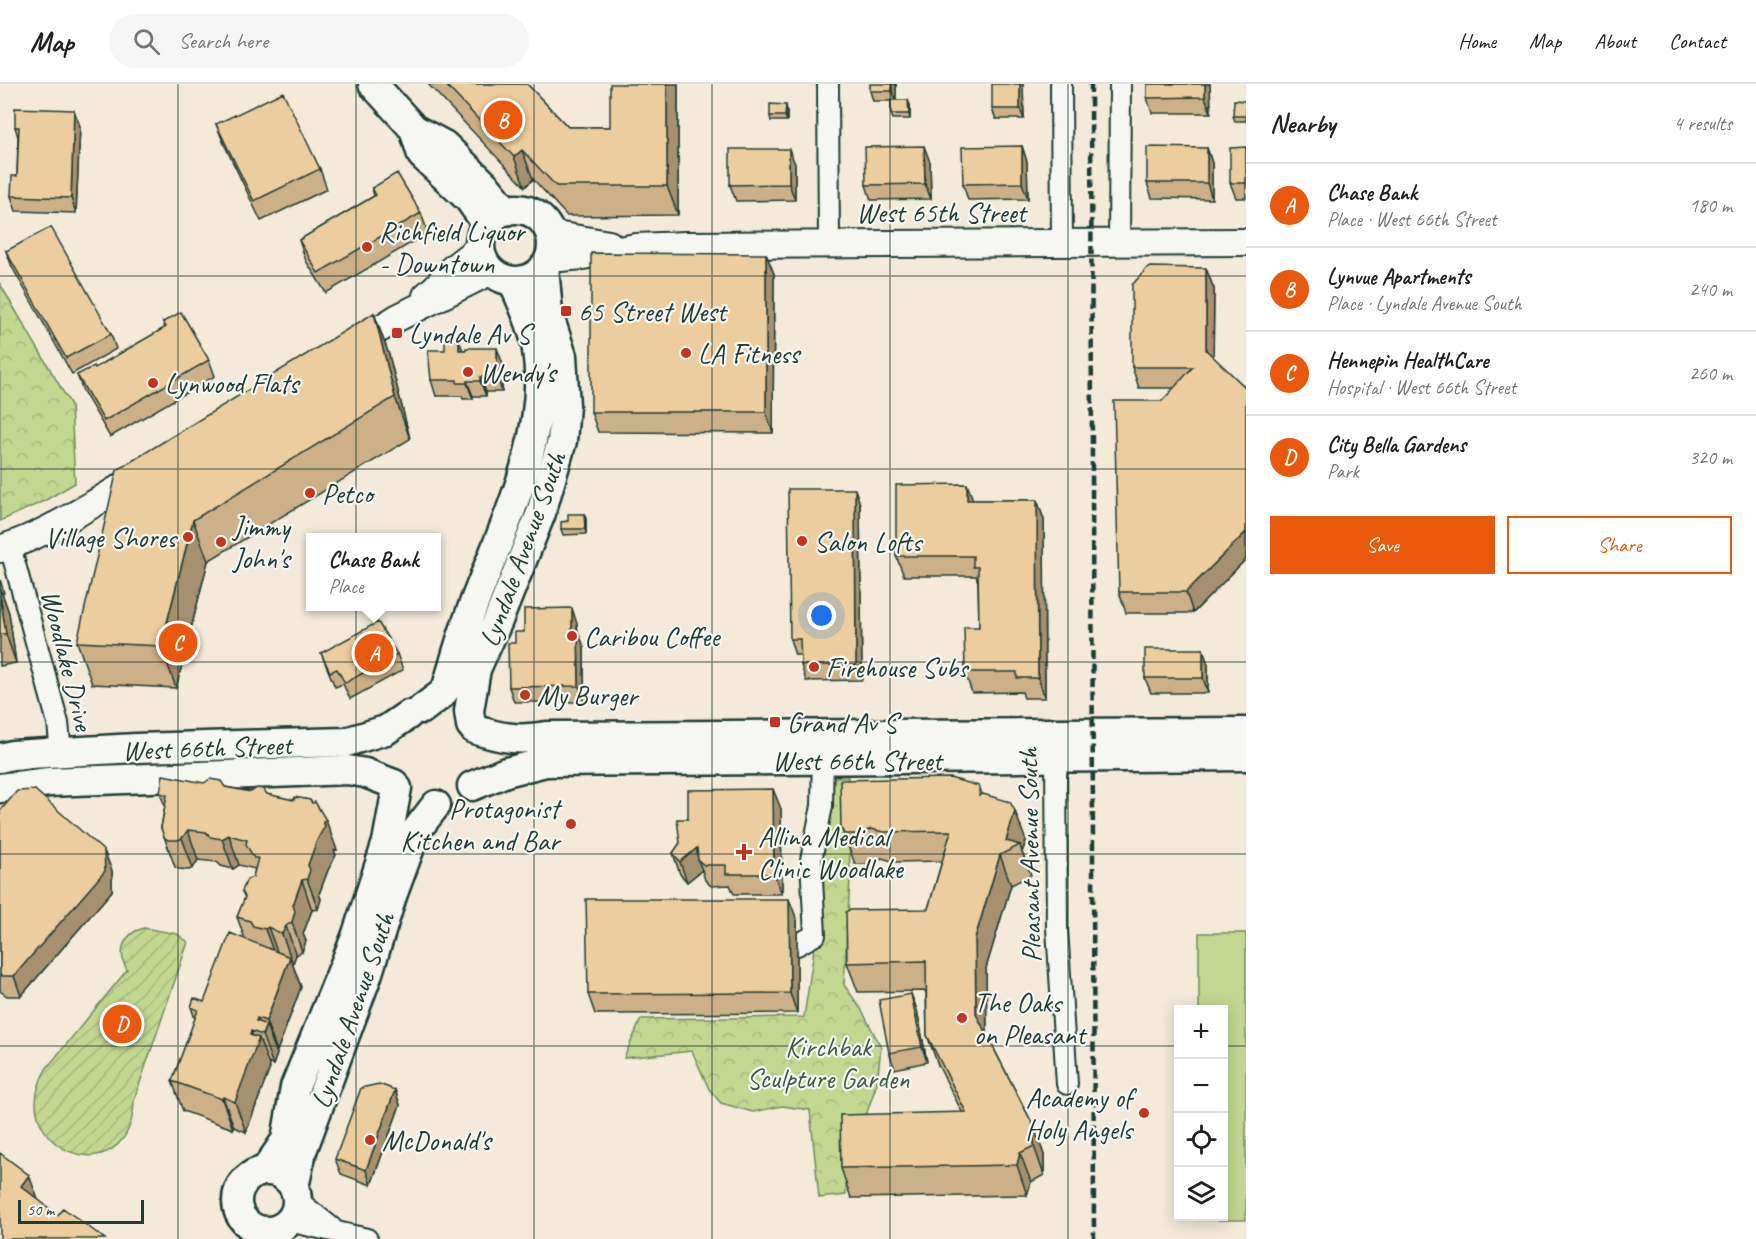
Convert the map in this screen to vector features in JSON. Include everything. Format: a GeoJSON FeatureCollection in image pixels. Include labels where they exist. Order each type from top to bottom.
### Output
{"type":"FeatureCollection","features":[{"type":"Feature","properties":{"kind":"main road","name":"Lyndale Avenue South"},"geometry":{"type":"LineString","coordinates":[[373,84],[414,129],[444,145],[485,185],[495,247],[537,348],[539,378],[536,422],[521,479],[468,619],[447,687],[442,694],[415,712]]}},
{"type":"Feature","properties":{"kind":"main road"},"geometry":{"type":"LineString","coordinates":[[517,210],[528,212],[545,225],[548,253],[536,275],[525,280],[495,247],[517,210]]}},
{"type":"Feature","properties":{"kind":"main road","name":"Lyndale Avenue South"},"geometry":{"type":"LineString","coordinates":[[472,727],[469,711],[476,669],[541,513],[562,441],[565,406],[562,356],[548,314],[548,253]]}},
{"type":"Feature","properties":{"kind":"main road"},"geometry":{"type":"LineString","coordinates":[[435,708],[461,716],[472,727],[479,738],[482,758],[477,778],[472,786],[456,799],[436,805],[419,803],[403,794],[395,786],[387,770],[385,754],[388,739],[396,725],[415,712],[435,708]]}},
{"type":"Feature","properties":{"kind":"main road","name":"West 66th Street"},"geometry":{"type":"LineString","coordinates":[[0,758],[12,755],[148,747],[346,742],[386,730],[415,712]]}},
{"type":"Feature","properties":{"kind":"main road","name":"West 66th Street"},"geometry":{"type":"LineString","coordinates":[[472,727],[502,738],[558,736],[823,747],[1056,746],[1246,756]]}},
{"type":"Feature","properties":{"kind":"main road","name":"West 66th Street"},"geometry":{"type":"LineString","coordinates":[[1056,746],[1246,732]]}},
{"type":"Feature","properties":{"kind":"main road","name":"West 66th Street"},"geometry":{"type":"LineString","coordinates":[[472,786],[506,772],[546,762],[823,747]]}},
{"type":"Feature","properties":{"kind":"main road","name":"West 66th Street"},"geometry":{"type":"LineString","coordinates":[[0,788],[49,782],[348,770],[365,773],[395,786]]}},
{"type":"Feature","properties":{"kind":"main road","name":"Lyndale Avenue South"},"geometry":{"type":"LineString","coordinates":[[395,786],[387,842],[356,936],[295,1087],[286,1140],[265,1171],[250,1177],[240,1190],[238,1206],[241,1228],[250,1225],[259,1230],[283,1216],[302,1150],[343,1043],[409,849],[416,831],[436,805]]}},
{"type":"Feature","properties":{"kind":"main road"},"geometry":{"type":"LineString","coordinates":[[343,1043],[337,1032],[336,1023],[346,961]]}},
{"type":"Feature","properties":{"kind":"main road"},"geometry":{"type":"LineString","coordinates":[[265,1171],[274,1171],[282,1175],[283,1216]]}},
{"type":"Feature","properties":{"kind":"street"},"geometry":{"type":"LineString","coordinates":[[828,84],[829,244]]}},
{"type":"Feature","properties":{"kind":"street"},"geometry":{"type":"LineString","coordinates":[[1062,84],[1062,243]]}},
{"type":"Feature","properties":{"kind":"street"},"geometry":{"type":"LineString","coordinates":[[1119,243],[1120,84]]}},
{"type":"Feature","properties":{"kind":"street","name":"West 65th Street"},"geometry":{"type":"LineString","coordinates":[[548,253],[583,256],[636,247],[1246,242]]}},
{"type":"Feature","properties":{"kind":"street"},"geometry":{"type":"LineString","coordinates":[[331,359],[397,318],[436,287],[453,268],[495,247]]}},
{"type":"Feature","properties":{"kind":"street"},"geometry":{"type":"LineString","coordinates":[[5,547],[72,516],[165,460]]}},
{"type":"Feature","properties":{"kind":"street","name":"Woodlake Drive"},"geometry":{"type":"LineString","coordinates":[[5,547],[58,723],[61,752]]}},
{"type":"Feature","properties":{"kind":"street","name":"Pleasant Avenue South"},"geometry":{"type":"LineString","coordinates":[[1056,746],[1057,928],[1067,1084]]}},
{"type":"Feature","properties":{"kind":"street"},"geometry":{"type":"LineString","coordinates":[[797,945],[815,934],[811,860],[822,806],[823,747]]}},
{"type":"Feature","properties":{"kind":"street"},"geometry":{"type":"LineString","coordinates":[[283,1216],[367,1239]]}},
{"type":"Feature","properties":{"kind":"green space"},"geometry":{"type":"Polygon","coordinates":[[[0,284],[71,405],[75,483],[44,501],[0,521],[0,284]]]}},
{"type":"Feature","properties":{"kind":"green space","name":"Kirchbak Sculpture Garden"},"geometry":{"type":"Polygon","coordinates":[[[831,777],[848,777],[850,879],[844,985],[861,1009],[881,1047],[877,1083],[866,1115],[846,1137],[846,1195],[819,1198],[810,1110],[782,1106],[753,1112],[721,1103],[709,1089],[692,1051],[624,1058],[641,1019],[804,1017],[813,957],[831,777]]]}},
{"type":"Feature","properties":{"kind":"green space"},"geometry":{"type":"Polygon","coordinates":[[[144,928],[177,934],[188,942],[134,1100],[127,1131],[113,1149],[93,1155],[72,1152],[53,1141],[40,1122],[36,1098],[46,1069],[127,970],[122,950],[127,939],[131,934],[144,928]]]}},
{"type":"Feature","properties":{"kind":"green space"},"geometry":{"type":"Polygon","coordinates":[[[1199,933],[1246,933],[1246,1220],[1228,1220],[1228,1005],[1199,1005],[1199,933]]]}},
{"type":"Feature","properties":{"kind":"building"},"geometry":{"type":"Polygon","coordinates":[[[445,84],[527,84],[568,127],[610,127],[610,84],[667,84],[667,186],[556,186],[522,150],[514,157],[445,84]]]}},
{"type":"Feature","properties":{"kind":"building"},"geometry":{"type":"Polygon","coordinates":[[[870,84],[892,84],[892,91],[870,91],[870,84]]]}},
{"type":"Feature","properties":{"kind":"building"},"geometry":{"type":"Polygon","coordinates":[[[992,84],[1020,84],[1020,109],[992,109],[992,84]]]}},
{"type":"Feature","properties":{"kind":"building"},"geometry":{"type":"Polygon","coordinates":[[[1147,84],[1205,84],[1205,97],[1147,98],[1147,84]]]}},
{"type":"Feature","properties":{"kind":"building"},"geometry":{"type":"Polygon","coordinates":[[[283,92],[320,169],[254,201],[216,124],[283,92]]]}},
{"type":"Feature","properties":{"kind":"building"},"geometry":{"type":"Polygon","coordinates":[[[891,100],[908,100],[909,114],[891,114],[891,100]]]}},
{"type":"Feature","properties":{"kind":"building"},"geometry":{"type":"Polygon","coordinates":[[[1234,100],[1246,101],[1246,116],[1233,116],[1234,100]]]}},
{"type":"Feature","properties":{"kind":"building"},"geometry":{"type":"Polygon","coordinates":[[[770,104],[786,105],[785,116],[770,116],[770,104]]]}},
{"type":"Feature","properties":{"kind":"building"},"geometry":{"type":"Polygon","coordinates":[[[15,108],[74,110],[71,198],[11,196],[12,176],[17,176],[19,127],[15,127],[15,108]]]}},
{"type":"Feature","properties":{"kind":"building"},"geometry":{"type":"Polygon","coordinates":[[[924,146],[925,184],[866,185],[865,147],[924,146]]]}},
{"type":"Feature","properties":{"kind":"building"},"geometry":{"type":"Polygon","coordinates":[[[1022,146],[1022,183],[963,184],[962,147],[1022,146]]]}},
{"type":"Feature","properties":{"kind":"building"},"geometry":{"type":"Polygon","coordinates":[[[1147,147],[1207,148],[1207,183],[1147,183],[1147,147]]]}},
{"type":"Feature","properties":{"kind":"building"},"geometry":{"type":"Polygon","coordinates":[[[1246,147],[1246,183],[1230,183],[1230,148],[1246,147]]]}},
{"type":"Feature","properties":{"kind":"building"},"geometry":{"type":"Polygon","coordinates":[[[730,149],[789,149],[789,184],[730,185],[730,149]]]}},
{"type":"Feature","properties":{"kind":"building"},"geometry":{"type":"Polygon","coordinates":[[[397,173],[421,213],[318,273],[299,240],[376,195],[372,188],[397,173]]]}},
{"type":"Feature","properties":{"kind":"building","name":"Lynwood Flats"},"geometry":{"type":"Polygon","coordinates":[[[51,227],[111,334],[66,358],[6,251],[51,227]]]}},
{"type":"Feature","properties":{"kind":"building","name":"LA Fitness"},"geometry":{"type":"Polygon","coordinates":[[[591,253],[766,254],[766,412],[591,412],[591,253]]]}},
{"type":"Feature","properties":{"kind":"building"},"geometry":{"type":"Polygon","coordinates":[[[1148,267],[1206,268],[1206,350],[1246,388],[1246,532],[1186,592],[1119,592],[1114,401],[1162,401],[1193,367],[1132,367],[1132,285],[1148,267]]]}},
{"type":"Feature","properties":{"kind":"building","name":"Lynwood Flats"},"geometry":{"type":"Polygon","coordinates":[[[181,312],[209,360],[104,421],[77,375],[94,366],[95,368],[166,327],[163,322],[181,312]]]}},
{"type":"Feature","properties":{"kind":"building"},"geometry":{"type":"Polygon","coordinates":[[[374,313],[395,397],[193,520],[161,646],[77,642],[117,470],[374,313]]]}},
{"type":"Feature","properties":{"kind":"building"},"geometry":{"type":"Polygon","coordinates":[[[445,340],[459,340],[459,350],[497,348],[497,377],[480,377],[480,381],[467,381],[467,383],[457,383],[457,380],[431,380],[428,350],[445,350],[445,340]]]}},
{"type":"Feature","properties":{"kind":"building"},"geometry":{"type":"Polygon","coordinates":[[[967,484],[967,500],[1037,500],[1038,678],[1017,678],[1017,672],[965,672],[964,627],[979,627],[978,567],[973,567],[973,556],[896,556],[896,485],[967,484]]]}},
{"type":"Feature","properties":{"kind":"building"},"geometry":{"type":"Polygon","coordinates":[[[788,489],[855,489],[856,665],[801,665],[800,639],[790,639],[788,489]]]}},
{"type":"Feature","properties":{"kind":"building"},"geometry":{"type":"Polygon","coordinates":[[[568,514],[584,514],[585,529],[561,529],[561,522],[568,521],[568,514]]]}},
{"type":"Feature","properties":{"kind":"building"},"geometry":{"type":"Polygon","coordinates":[[[0,595],[6,634],[0,634],[0,595]]]}},
{"type":"Feature","properties":{"kind":"building"},"geometry":{"type":"Polygon","coordinates":[[[572,608],[572,632],[578,632],[579,686],[509,687],[508,643],[515,643],[515,632],[524,632],[524,609],[572,608]]]}},
{"type":"Feature","properties":{"kind":"building"},"geometry":{"type":"Polygon","coordinates":[[[378,622],[397,654],[345,683],[337,669],[330,672],[321,653],[378,622]]]}},
{"type":"Feature","properties":{"kind":"building"},"geometry":{"type":"Polygon","coordinates":[[[1145,649],[1203,649],[1203,678],[1145,678],[1145,649]]]}},
{"type":"Feature","properties":{"kind":"building"},"geometry":{"type":"Polygon","coordinates":[[[163,775],[204,783],[210,779],[221,781],[225,787],[251,792],[257,788],[263,789],[267,794],[315,802],[326,820],[323,822],[325,826],[308,865],[310,870],[307,879],[302,880],[293,905],[295,911],[292,922],[286,926],[282,934],[268,927],[265,929],[253,926],[250,921],[237,917],[245,897],[242,891],[247,879],[253,877],[258,858],[254,858],[246,844],[247,840],[229,835],[222,839],[210,837],[206,832],[188,830],[178,840],[168,840],[164,837],[161,828],[167,795],[160,793],[163,775]]]}},
{"type":"Feature","properties":{"kind":"building","name":"The Oaks on Pleasant"},"geometry":{"type":"Polygon","coordinates":[[[950,778],[979,786],[979,796],[983,794],[1010,802],[1015,811],[1006,841],[1020,845],[1000,855],[975,938],[976,1014],[1033,1125],[1034,1146],[1020,1153],[1017,1165],[841,1168],[840,1115],[966,1112],[927,1035],[926,961],[847,963],[846,912],[849,910],[928,909],[951,831],[884,832],[871,829],[860,834],[844,834],[841,827],[840,780],[950,778]]]}},
{"type":"Feature","properties":{"kind":"building"},"geometry":{"type":"Polygon","coordinates":[[[773,789],[774,874],[726,874],[726,865],[704,865],[698,860],[697,848],[680,862],[673,853],[680,843],[677,819],[688,819],[688,790],[773,789]]]}},
{"type":"Feature","properties":{"kind":"building"},"geometry":{"type":"Polygon","coordinates":[[[35,790],[104,851],[105,871],[14,976],[0,976],[0,811],[17,791],[35,790]]]}},
{"type":"Feature","properties":{"kind":"building"},"geometry":{"type":"Polygon","coordinates":[[[586,899],[789,899],[790,993],[588,994],[586,899]]]}},
{"type":"Feature","properties":{"kind":"building"},"geometry":{"type":"Polygon","coordinates":[[[230,933],[290,957],[266,1021],[257,1018],[256,1021],[266,1025],[262,1035],[251,1031],[250,1035],[259,1038],[235,1102],[172,1081],[198,1010],[191,1007],[194,998],[204,1002],[230,933]]]}},
{"type":"Feature","properties":{"kind":"building"},"geometry":{"type":"Polygon","coordinates":[[[911,994],[922,1047],[889,1053],[879,1000],[911,994]]]}},
{"type":"Feature","properties":{"kind":"building"},"geometry":{"type":"Polygon","coordinates":[[[379,1084],[395,1090],[366,1170],[335,1159],[361,1088],[379,1084]]]}},
{"type":"Feature","properties":{"kind":"building"},"geometry":{"type":"Polygon","coordinates":[[[0,1153],[29,1175],[21,1186],[58,1215],[63,1208],[105,1239],[0,1239],[0,1153]]]}},
{"type":"Feature","properties":{"kind":"railway"},"geometry":{"type":"LineString","coordinates":[[1091,84],[1094,1239]]}},
{"type":"Feature","properties":{"kind":"place","name":"Lynvue Apartments"},"geometry":{"type":"Point","coordinates":[503,120]}},
{"type":"Feature","properties":{"kind":"place","name":"Richfield Liquor - Downtown"},"geometry":{"type":"Point","coordinates":[367,247]}},
{"type":"Feature","properties":{"kind":"place","name":"65 Street West"},"geometry":{"type":"Point","coordinates":[566,311]}},
{"type":"Feature","properties":{"kind":"place","name":"Lyndale Av S"},"geometry":{"type":"Point","coordinates":[397,333]}},
{"type":"Feature","properties":{"kind":"place","name":"LA Fitness"},"geometry":{"type":"Point","coordinates":[686,353]}},
{"type":"Feature","properties":{"kind":"place","name":"Wendy's"},"geometry":{"type":"Point","coordinates":[468,372]}},
{"type":"Feature","properties":{"kind":"place","name":"Lynwood Flats"},"geometry":{"type":"Point","coordinates":[153,383]}},
{"type":"Feature","properties":{"kind":"place","name":"Petco"},"geometry":{"type":"Point","coordinates":[310,493]}},
{"type":"Feature","properties":{"kind":"place","name":"Village Shores"},"geometry":{"type":"Point","coordinates":[188,537]}},
{"type":"Feature","properties":{"kind":"place","name":"Salon Lofts"},"geometry":{"type":"Point","coordinates":[802,541]}},
{"type":"Feature","properties":{"kind":"place","name":"Jimmy John's"},"geometry":{"type":"Point","coordinates":[221,542]}},
{"type":"Feature","properties":{"kind":"place","name":"Caribou Coffee"},"geometry":{"type":"Point","coordinates":[572,636]}},
{"type":"Feature","properties":{"kind":"place","name":"Hennepin HealthCare"},"geometry":{"type":"Point","coordinates":[178,643]}},
{"type":"Feature","properties":{"kind":"place","name":"Chase Bank"},"geometry":{"type":"Point","coordinates":[374,653]}},
{"type":"Feature","properties":{"kind":"place","name":"Firehouse Subs"},"geometry":{"type":"Point","coordinates":[814,667]}},
{"type":"Feature","properties":{"kind":"place","name":"My Burger"},"geometry":{"type":"Point","coordinates":[525,695]}},
{"type":"Feature","properties":{"kind":"place","name":"Grand Av S"},"geometry":{"type":"Point","coordinates":[775,722]}},
{"type":"Feature","properties":{"kind":"place","name":"Protagonist Kitchen and Bar"},"geometry":{"type":"Point","coordinates":[571,824]}},
{"type":"Feature","properties":{"kind":"place","name":"Allina Medical Clinic Woodlake"},"geometry":{"type":"Point","coordinates":[744,852]}},
{"type":"Feature","properties":{"kind":"place","name":"The Oaks on Pleasant"},"geometry":{"type":"Point","coordinates":[962,1018]}},
{"type":"Feature","properties":{"kind":"place","name":"City Bella Gardens"},"geometry":{"type":"Point","coordinates":[122,1024]}},
{"type":"Feature","properties":{"kind":"place","name":"Academy of Holy Angels"},"geometry":{"type":"Point","coordinates":[1144,1113]}},
{"type":"Feature","properties":{"kind":"place","name":"McDonald's"},"geometry":{"type":"Point","coordinates":[370,1140]}}]}
